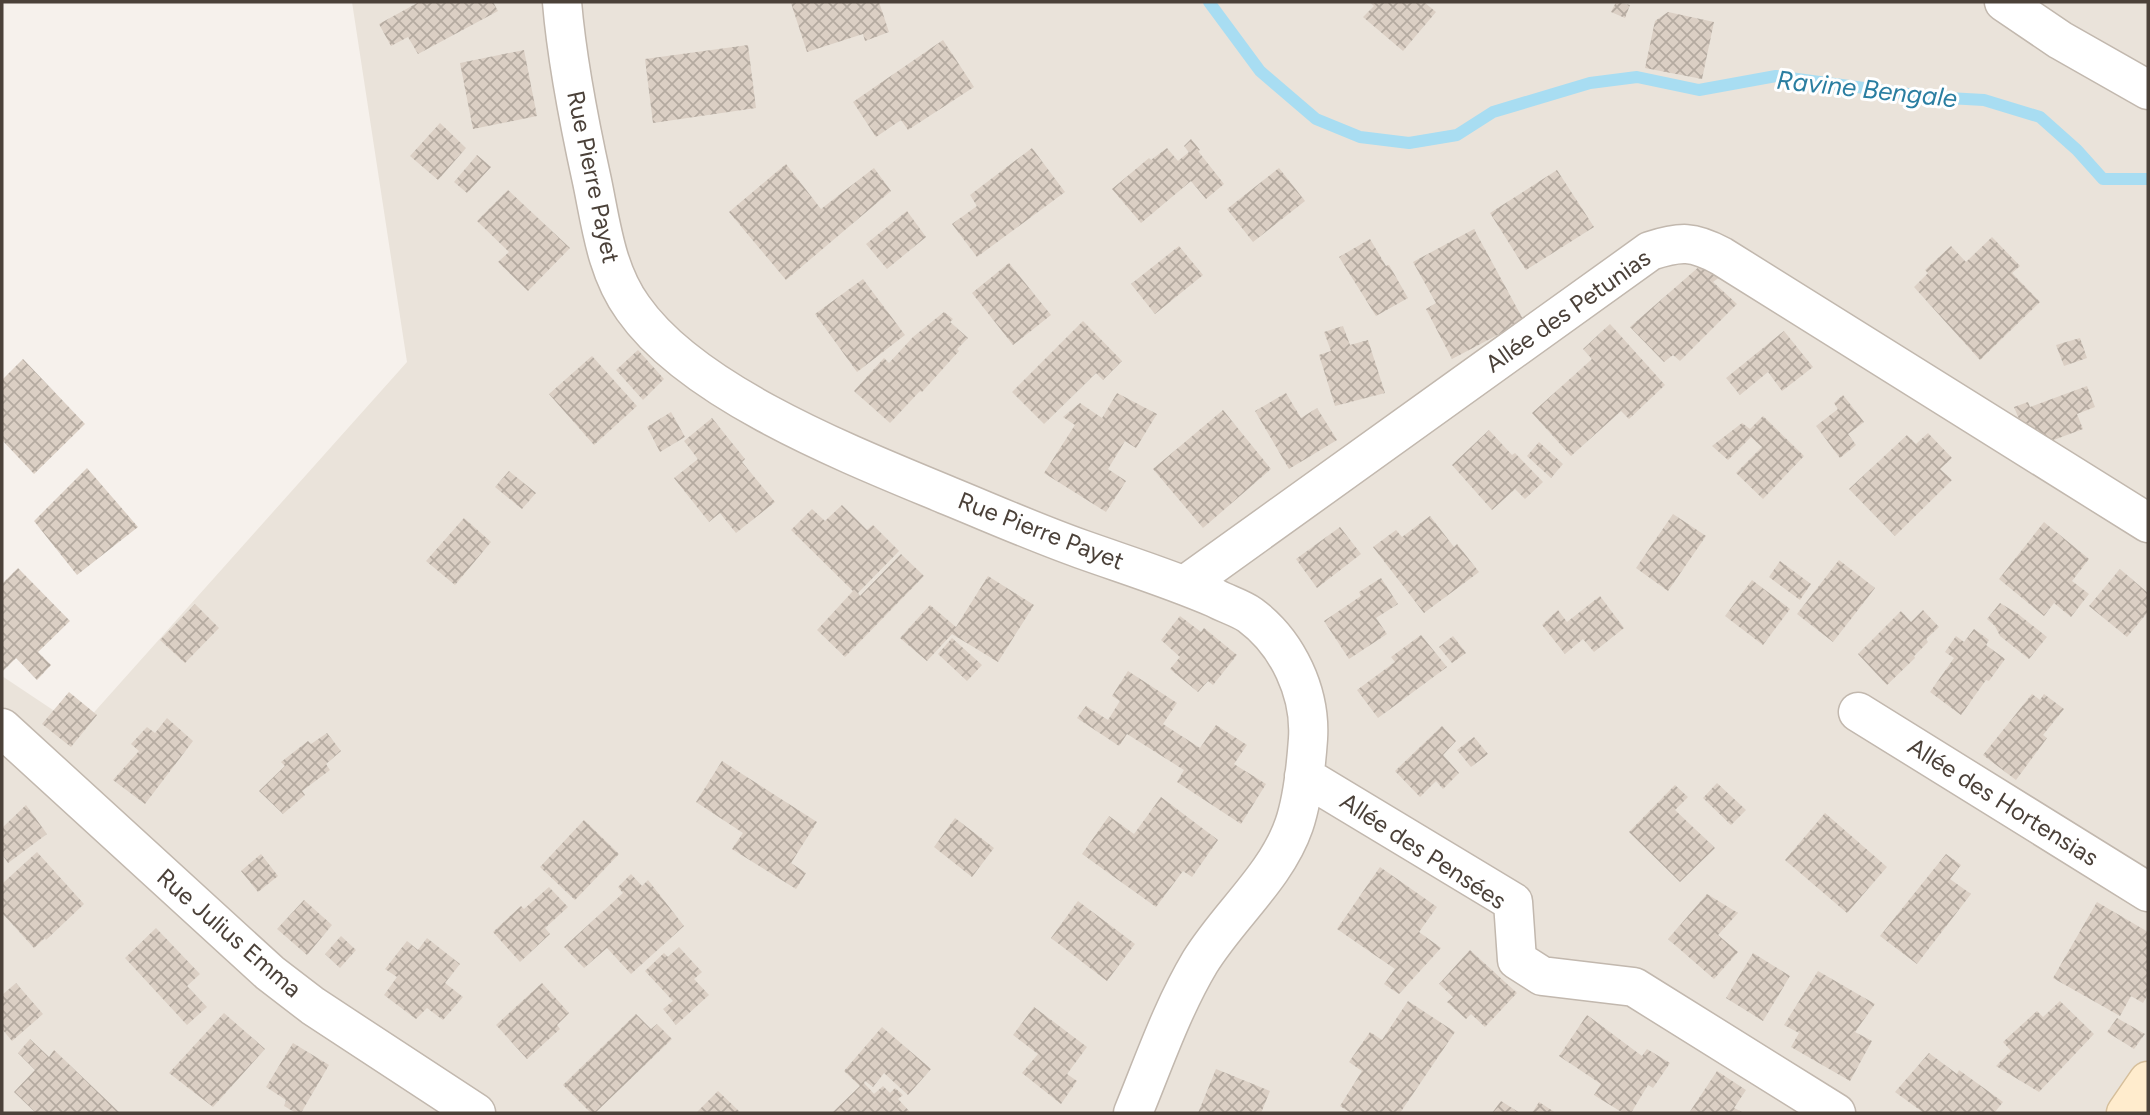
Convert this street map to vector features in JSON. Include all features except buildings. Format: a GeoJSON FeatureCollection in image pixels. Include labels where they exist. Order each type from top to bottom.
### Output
{"type":"FeatureCollection","features":[{"type":"Feature","properties":{"kind":"main road"},"geometry":{"type":"LineString","coordinates":[[2126,1113],[2148,1081]]}},
{"type":"Feature","properties":{"kind":"street","name":"Rue Pierre Payet"},"geometry":{"type":"LineString","coordinates":[[562,2],[580,125],[615,277],[633,309],[661,340],[702,375],[759,407],[885,469],[1063,543],[1185,585],[1248,613],[1270,632],[1286,655],[1302,687],[1308,734],[1304,776],[1294,826],[1270,870],[1233,915],[1201,961],[1174,1012],[1133,1113]]}},
{"type":"Feature","properties":{"kind":"street"},"geometry":{"type":"LineString","coordinates":[[2004,2],[2060,40],[2148,90]]}},
{"type":"Feature","properties":{"kind":"street","name":"Allée des Petunias"},"geometry":{"type":"LineString","coordinates":[[1185,585],[1650,251],[1673,244],[1691,243],[1721,256],[2148,523]]}},
{"type":"Feature","properties":{"kind":"street","name":"Allée des Hortensias"},"geometry":{"type":"LineString","coordinates":[[1858,712],[2148,892]]}},
{"type":"Feature","properties":{"kind":"street","name":"Rue Julius Emma"},"geometry":{"type":"LineString","coordinates":[[2,728],[270,973],[332,1019],[475,1113]]}},
{"type":"Feature","properties":{"kind":"street","name":"Allée des Pensées"},"geometry":{"type":"LineString","coordinates":[[1304,776],[1513,902],[1517,960],[1542,976],[1634,987],[1836,1113]]}},
{"type":"Feature","properties":{"kind":"shaded area"},"geometry":{"type":"Polygon","coordinates":[[[352,2],[2148,2],[2148,1113],[2,1113],[2,676],[80,728],[407,362],[352,2]]]}},
{"type":"Feature","properties":{"kind":"waterway","name":"Ravine Bengale"},"geometry":{"type":"LineString","coordinates":[[1209,2],[1260,71],[1316,119],[1360,137],[1409,143],[1457,135],[1493,112],[1590,83],[1637,77],[1699,90],[1776,76],[1930,97],[1984,100],[2040,117],[2077,150],[2103,179],[2148,179]]}}]}
